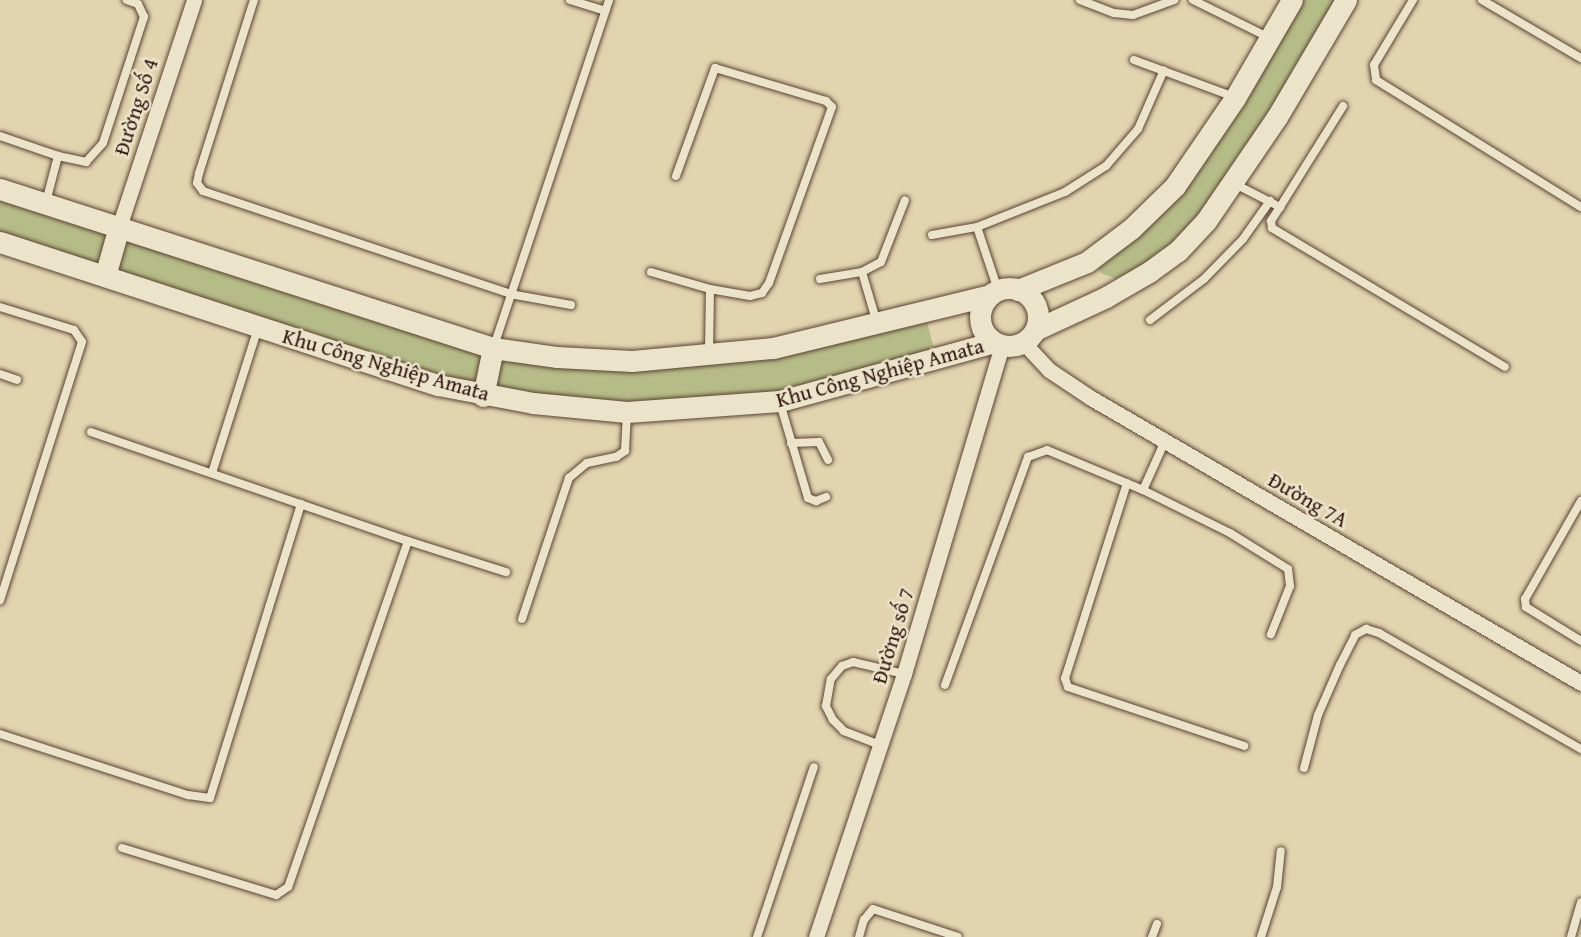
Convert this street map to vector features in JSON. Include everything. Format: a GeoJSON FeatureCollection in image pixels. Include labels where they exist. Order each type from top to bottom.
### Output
{"type":"FeatureCollection","features":[{"type":"Feature","properties":{"kind":"street","name":"Đường Số 4"},"geometry":{"type":"LineString","coordinates":[[119,227],[194,0]]}},
{"type":"Feature","properties":{"kind":"street"},"geometry":{"type":"LineString","coordinates":[[0,189],[493,348],[622,360],[709,357],[773,348],[876,320],[1002,292],[1087,262],[1131,230],[1175,186],[1235,98],[1292,0]]}},
{"type":"Feature","properties":{"kind":"street"},"geometry":{"type":"LineString","coordinates":[[1002,292],[982,305],[979,319],[986,336],[998,344],[1029,336],[1106,297],[1178,251],[1234,184],[1346,0]]}},
{"type":"Feature","properties":{"kind":"street"},"geometry":{"type":"LineString","coordinates":[[105,276],[119,227]]}},
{"type":"Feature","properties":{"kind":"street","name":"Khu Công Nghiệp Amata"},"geometry":{"type":"LineString","coordinates":[[0,242],[258,328],[483,396],[627,412],[780,401],[998,344]]}},
{"type":"Feature","properties":{"kind":"street"},"geometry":{"type":"LineString","coordinates":[[1002,292],[1036,309],[1029,336]]}},
{"type":"Feature","properties":{"kind":"street","name":"Đường 7A"},"geometry":{"type":"LineString","coordinates":[[1029,336],[1049,370],[1165,441],[1581,683]]}},
{"type":"Feature","properties":{"kind":"street","name":"Đường số 7"},"geometry":{"type":"LineString","coordinates":[[816,937],[904,674],[998,344]]}},
{"type":"Feature","properties":{"kind":"street"},"geometry":{"type":"LineString","coordinates":[[483,396],[493,348]]}},
{"type":"Feature","properties":{"kind":"lane"},"geometry":{"type":"LineString","coordinates":[[0,136],[58,156],[86,162],[103,143],[144,17],[138,4],[128,0]]}},
{"type":"Feature","properties":{"kind":"lane"},"geometry":{"type":"LineString","coordinates":[[254,0],[199,173],[197,183],[203,191],[510,294],[572,305]]}},
{"type":"Feature","properties":{"kind":"lane"},"geometry":{"type":"LineString","coordinates":[[570,0],[605,11]]}},
{"type":"Feature","properties":{"kind":"lane"},"geometry":{"type":"LineString","coordinates":[[493,348],[609,0]]}},
{"type":"Feature","properties":{"kind":"lane"},"geometry":{"type":"LineString","coordinates":[[1080,0],[1114,14],[1133,15],[1174,0]]}},
{"type":"Feature","properties":{"kind":"lane"},"geometry":{"type":"LineString","coordinates":[[1193,0],[1269,38]]}},
{"type":"Feature","properties":{"kind":"lane"},"geometry":{"type":"LineString","coordinates":[[1413,0],[1374,65],[1376,81],[1581,207]]}},
{"type":"Feature","properties":{"kind":"lane"},"geometry":{"type":"LineString","coordinates":[[1482,0],[1581,58]]}},
{"type":"Feature","properties":{"kind":"lane"},"geometry":{"type":"LineString","coordinates":[[1134,60],[1235,98]]}},
{"type":"Feature","properties":{"kind":"lane"},"geometry":{"type":"LineString","coordinates":[[651,272],[710,289],[750,297],[762,293],[770,283],[832,107],[826,101],[715,68],[676,176]]}},
{"type":"Feature","properties":{"kind":"lane"},"geometry":{"type":"LineString","coordinates":[[932,235],[977,227],[1065,192],[1106,166],[1138,129],[1164,70]]}},
{"type":"Feature","properties":{"kind":"lane"},"geometry":{"type":"LineString","coordinates":[[1343,106],[1271,221],[1272,228],[1505,367]]}},
{"type":"Feature","properties":{"kind":"lane"},"geometry":{"type":"LineString","coordinates":[[46,204],[58,156]]}},
{"type":"Feature","properties":{"kind":"lane"},"geometry":{"type":"LineString","coordinates":[[1234,184],[1280,207]]}},
{"type":"Feature","properties":{"kind":"lane"},"geometry":{"type":"LineString","coordinates":[[820,279],[862,272],[881,262],[905,200]]}},
{"type":"Feature","properties":{"kind":"lane"},"geometry":{"type":"LineString","coordinates":[[1150,320],[1183,297],[1226,258],[1270,201]]}},
{"type":"Feature","properties":{"kind":"lane"},"geometry":{"type":"LineString","coordinates":[[977,227],[1002,292]]}},
{"type":"Feature","properties":{"kind":"lane"},"geometry":{"type":"LineString","coordinates":[[862,272],[876,320]]}},
{"type":"Feature","properties":{"kind":"lane"},"geometry":{"type":"LineString","coordinates":[[709,357],[710,289]]}},
{"type":"Feature","properties":{"kind":"lane"},"geometry":{"type":"LineString","coordinates":[[0,307],[74,330],[82,342],[0,600]]}},
{"type":"Feature","properties":{"kind":"lane"},"geometry":{"type":"LineString","coordinates":[[212,473],[258,328]]}},
{"type":"Feature","properties":{"kind":"lane"},"geometry":{"type":"LineString","coordinates":[[0,374],[17,380]]}},
{"type":"Feature","properties":{"kind":"lane"},"geometry":{"type":"LineString","coordinates":[[780,401],[808,498],[816,501],[826,497]]}},
{"type":"Feature","properties":{"kind":"lane"},"geometry":{"type":"LineString","coordinates":[[522,620],[569,478],[587,463],[616,457],[625,451],[627,412]]}},
{"type":"Feature","properties":{"kind":"lane"},"geometry":{"type":"LineString","coordinates":[[91,432],[408,541],[506,572]]}},
{"type":"Feature","properties":{"kind":"lane"},"geometry":{"type":"LineString","coordinates":[[1143,490],[1165,441]]}},
{"type":"Feature","properties":{"kind":"lane"},"geometry":{"type":"LineString","coordinates":[[791,443],[819,442],[828,460]]}},
{"type":"Feature","properties":{"kind":"lane"},"geometry":{"type":"LineString","coordinates":[[945,685],[1028,457],[1047,450],[1143,490],[1230,533],[1288,569],[1290,586],[1271,634]]}},
{"type":"Feature","properties":{"kind":"lane"},"geometry":{"type":"LineString","coordinates":[[1126,483],[1065,678],[1068,687],[1244,746]]}},
{"type":"Feature","properties":{"kind":"lane"},"geometry":{"type":"LineString","coordinates":[[1581,501],[1525,599],[1526,607],[1581,641]]}},
{"type":"Feature","properties":{"kind":"lane"},"geometry":{"type":"LineString","coordinates":[[0,734],[189,795],[210,798],[301,504]]}},
{"type":"Feature","properties":{"kind":"lane"},"geometry":{"type":"LineString","coordinates":[[122,848],[276,896],[288,887],[408,541]]}},
{"type":"Feature","properties":{"kind":"lane"},"geometry":{"type":"LineString","coordinates":[[1304,768],[1318,715],[1340,664],[1355,635],[1366,629],[1378,633],[1581,749]]}},
{"type":"Feature","properties":{"kind":"lane"},"geometry":{"type":"LineString","coordinates":[[880,745],[844,731],[833,720],[826,706],[831,679],[842,666],[853,662],[904,674]]}},
{"type":"Feature","properties":{"kind":"lane"},"geometry":{"type":"LineString","coordinates":[[758,937],[814,767]]}},
{"type":"Feature","properties":{"kind":"lane"},"geometry":{"type":"LineString","coordinates":[[1261,937],[1277,886],[1281,851]]}},
{"type":"Feature","properties":{"kind":"lane"},"geometry":{"type":"LineString","coordinates":[[1571,937],[1581,902]]}},
{"type":"Feature","properties":{"kind":"lane"},"geometry":{"type":"LineString","coordinates":[[859,937],[864,920],[873,909],[958,937]]}},
{"type":"Feature","properties":{"kind":"lane"},"geometry":{"type":"LineString","coordinates":[[1152,937],[1157,924]]}},
{"type":"Feature","properties":{"kind":"green space"},"geometry":{"type":"Polygon","coordinates":[[[1301,0],[1337,0],[1228,180],[1173,245],[1120,280],[1100,273],[1097,264],[1137,235],[1301,0]]]}},
{"type":"Feature","properties":{"kind":"green space"},"geometry":{"type":"Polygon","coordinates":[[[0,197],[113,234],[102,268],[0,235],[0,197]]]}},
{"type":"Feature","properties":{"kind":"green space"},"geometry":{"type":"Polygon","coordinates":[[[121,235],[487,354],[481,387],[440,377],[112,270],[121,235]]]}},
{"type":"Feature","properties":{"kind":"green space"},"geometry":{"type":"Polygon","coordinates":[[[926,318],[935,353],[777,394],[627,404],[489,389],[496,356],[635,369],[709,365],[775,355],[926,318]]]}}]}
